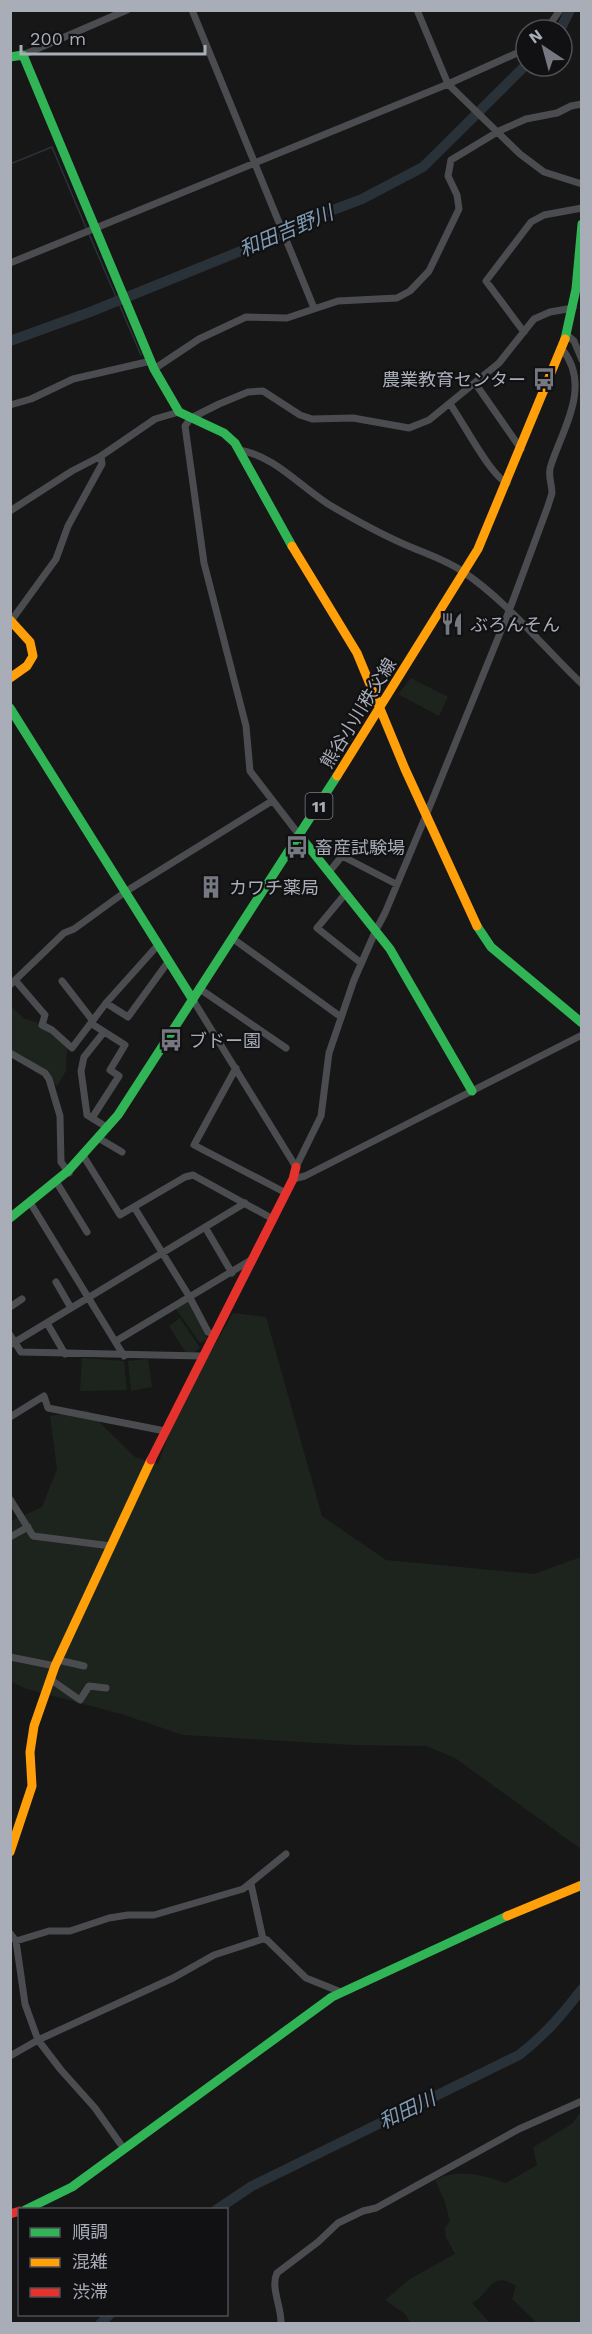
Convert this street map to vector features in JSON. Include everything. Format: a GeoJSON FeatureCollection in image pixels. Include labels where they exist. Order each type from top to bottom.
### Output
{"type":"FeatureCollection","features":[{"type":"Feature","properties":{"kind":"street"},"geometry":{"type":"LineString","coordinates":[[10,57],[23,55],[128,10]]}},
{"type":"Feature","properties":{"kind":"street"},"geometry":{"type":"LineString","coordinates":[[192,10],[314,308]]}},
{"type":"Feature","properties":{"kind":"street"},"geometry":{"type":"LineString","coordinates":[[417,10],[448,84],[499,131],[520,154],[544,172],[582,184]]}},
{"type":"Feature","properties":{"kind":"street"},"geometry":{"type":"LineString","coordinates":[[10,263],[448,84],[514,54]]}},
{"type":"Feature","properties":{"kind":"street"},"geometry":{"type":"LineString","coordinates":[[23,55],[120,290],[153,365],[179,412],[224,433],[238,450],[298,556],[345,631],[480,933],[491,947],[582,1023]]}},
{"type":"Feature","properties":{"kind":"street"},"geometry":{"type":"LineString","coordinates":[[10,405],[31,399],[73,379],[153,365],[199,339],[246,317],[286,318],[338,301],[397,298],[410,291],[429,271],[459,209],[457,195],[448,176],[451,160],[499,131],[526,119],[557,113],[571,105],[582,104]]}},
{"type":"Feature","properties":{"kind":"street"},"geometry":{"type":"LineString","coordinates":[[524,332],[486,281],[531,222],[544,215],[582,208]]}},
{"type":"Feature","properties":{"kind":"street","name":"熊谷小川秩父線"},"geometry":{"type":"LineString","coordinates":[[10,1218],[32,1204],[69,1173],[108,1128],[300,836],[465,573],[482,541],[507,483],[567,335],[573,308],[582,224]]}},
{"type":"Feature","properties":{"kind":"street"},"geometry":{"type":"LineString","coordinates":[[472,1091],[400,965],[376,930],[250,771],[246,726],[204,563],[185,426],[191,418],[248,392],[263,391],[300,415],[312,419],[353,418],[409,428],[429,420],[499,363],[534,319],[543,314],[573,308]]}},
{"type":"Feature","properties":{"kind":"street"},"geometry":{"type":"LineString","coordinates":[[567,335],[574,341],[582,360]]}},
{"type":"Feature","properties":{"kind":"street"},"geometry":{"type":"LineString","coordinates":[[10,1852],[32,1786],[30,1752],[34,1725],[50,1679],[165,1431],[213,1334],[254,1259],[321,1116],[329,1053],[361,963],[386,913],[509,611],[548,506],[552,493],[550,465],[566,430],[580,389],[562,349]]}},
{"type":"Feature","properties":{"kind":"street"},"geometry":{"type":"LineString","coordinates":[[475,383],[521,449]]}},
{"type":"Feature","properties":{"kind":"street"},"geometry":{"type":"LineString","coordinates":[[450,404],[491,466],[502,481],[507,483]]}},
{"type":"Feature","properties":{"kind":"street"},"geometry":{"type":"LineString","coordinates":[[10,511],[72,471],[101,456],[155,419],[179,412]]}},
{"type":"Feature","properties":{"kind":"street"},"geometry":{"type":"LineString","coordinates":[[238,450],[275,465],[303,487],[357,520],[412,548],[444,560],[465,573],[509,611],[582,684]]}},
{"type":"Feature","properties":{"kind":"street"},"geometry":{"type":"LineString","coordinates":[[10,678],[27,666],[33,656],[30,642],[11,620],[56,559],[68,526],[102,464],[101,456]]}},
{"type":"Feature","properties":{"kind":"street"},"geometry":{"type":"LineString","coordinates":[[10,708],[296,1167]]}},
{"type":"Feature","properties":{"kind":"street"},"geometry":{"type":"LineString","coordinates":[[158,945],[106,1003],[72,1048],[52,1030],[42,1025],[45,1015],[13,983],[64,933],[74,929],[125,892],[272,801]]}},
{"type":"Feature","properties":{"kind":"street"},"geometry":{"type":"LineString","coordinates":[[329,872],[342,856],[396,884]]}},
{"type":"Feature","properties":{"kind":"street"},"geometry":{"type":"LineString","coordinates":[[346,893],[317,928],[361,963]]}},
{"type":"Feature","properties":{"kind":"street"},"geometry":{"type":"LineString","coordinates":[[232,938],[341,1017]]}},
{"type":"Feature","properties":{"kind":"street"},"geometry":{"type":"LineString","coordinates":[[106,1003],[128,1017],[168,962]]}},
{"type":"Feature","properties":{"kind":"street"},"geometry":{"type":"LineString","coordinates":[[62,981],[92,1022],[125,1045],[110,1070],[119,1076],[93,1118]]}},
{"type":"Feature","properties":{"kind":"street"},"geometry":{"type":"LineString","coordinates":[[200,988],[286,1048]]}},
{"type":"Feature","properties":{"kind":"street"},"geometry":{"type":"LineString","coordinates":[[104,1032],[84,1057],[81,1071],[87,1115],[108,1128]]}},
{"type":"Feature","properties":{"kind":"street"},"geometry":{"type":"LineString","coordinates":[[293,1179],[306,1176],[582,1035]]}},
{"type":"Feature","properties":{"kind":"street"},"geometry":{"type":"LineString","coordinates":[[10,1053],[45,1074],[49,1079],[60,1116],[61,1162],[69,1173]]}},
{"type":"Feature","properties":{"kind":"street"},"geometry":{"type":"LineString","coordinates":[[236,1068],[194,1145],[286,1193]]}},
{"type":"Feature","properties":{"kind":"street"},"geometry":{"type":"LineString","coordinates":[[100,1139],[122,1152]]}},
{"type":"Feature","properties":{"kind":"street"},"geometry":{"type":"LineString","coordinates":[[84,1157],[120,1215],[185,1177],[193,1175],[273,1219]]}},
{"type":"Feature","properties":{"kind":"street"},"geometry":{"type":"LineString","coordinates":[[57,1183],[87,1232]]}},
{"type":"Feature","properties":{"kind":"street"},"geometry":{"type":"LineString","coordinates":[[13,1344],[245,1203]]}},
{"type":"Feature","properties":{"kind":"street"},"geometry":{"type":"LineString","coordinates":[[32,1204],[124,1356]]}},
{"type":"Feature","properties":{"kind":"street"},"geometry":{"type":"LineString","coordinates":[[134,1207],[189,1296],[208,1332],[213,1334]]}},
{"type":"Feature","properties":{"kind":"street"},"geometry":{"type":"LineString","coordinates":[[205,1227],[232,1273]]}},
{"type":"Feature","properties":{"kind":"street"},"geometry":{"type":"LineString","coordinates":[[116,1341],[254,1259]]}},
{"type":"Feature","properties":{"kind":"street"},"geometry":{"type":"LineString","coordinates":[[56,1282],[71,1308]]}},
{"type":"Feature","properties":{"kind":"street"},"geometry":{"type":"LineString","coordinates":[[10,1307],[22,1299]]}},
{"type":"Feature","properties":{"kind":"street"},"geometry":{"type":"LineString","coordinates":[[47,1323],[66,1354]]}},
{"type":"Feature","properties":{"kind":"street"},"geometry":{"type":"LineString","coordinates":[[10,1335],[13,1344],[21,1352],[202,1356]]}},
{"type":"Feature","properties":{"kind":"street"},"geometry":{"type":"LineString","coordinates":[[10,1417],[44,1396],[48,1408],[165,1431]]}},
{"type":"Feature","properties":{"kind":"street"},"geometry":{"type":"LineString","coordinates":[[10,1499],[33,1536],[111,1546]]}},
{"type":"Feature","properties":{"kind":"street"},"geometry":{"type":"LineString","coordinates":[[10,1537],[28,1527]]}},
{"type":"Feature","properties":{"kind":"street"},"geometry":{"type":"LineString","coordinates":[[10,1657],[84,1666]]}},
{"type":"Feature","properties":{"kind":"street"},"geometry":{"type":"LineString","coordinates":[[50,1679],[81,1700],[89,1686],[106,1688]]}},
{"type":"Feature","properties":{"kind":"street"},"geometry":{"type":"LineString","coordinates":[[16,1941],[49,1931],[70,1931],[109,1918],[154,1915],[243,1889],[286,1854]]}},
{"type":"Feature","properties":{"kind":"street"},"geometry":{"type":"LineString","coordinates":[[251,1884],[263,1939]]}},
{"type":"Feature","properties":{"kind":"street"},"geometry":{"type":"LineString","coordinates":[[30,2208],[72,2187],[313,2010],[341,1992],[582,1884]]}},
{"type":"Feature","properties":{"kind":"street"},"geometry":{"type":"LineString","coordinates":[[10,1933],[16,1941],[25,2004],[38,2040],[95,2108],[124,2149]]}},
{"type":"Feature","properties":{"kind":"street"},"geometry":{"type":"LineString","coordinates":[[10,2056],[38,2040],[173,1978],[214,1955],[263,1939],[267,1940],[306,1978],[341,1992]]}},
{"type":"Feature","properties":{"kind":"street"},"geometry":{"type":"LineString","coordinates":[[281,2324],[282,2314],[274,2280],[278,2273],[338,2223],[363,2211],[376,2208],[519,2129],[582,2101]]}},
{"type":"Feature","properties":{"kind":"shaded area"},"geometry":{"type":"Polygon","coordinates":[[[411,678],[448,697],[439,716],[398,694],[411,678]]]}},
{"type":"Feature","properties":{"kind":"shaded area"},"geometry":{"type":"Polygon","coordinates":[[[10,1005],[23,1018],[36,1022],[51,1031],[67,1048],[66,1071],[57,1086],[11,1057],[10,1005]]]}},
{"type":"Feature","properties":{"kind":"shaded area"},"geometry":{"type":"Polygon","coordinates":[[[187,1300],[208,1339],[200,1343],[176,1309],[187,1300]]]}},
{"type":"Feature","properties":{"kind":"shaded area"},"geometry":{"type":"Polygon","coordinates":[[[233,1313],[266,1317],[322,1516],[386,1560],[534,1574],[581,1557],[581,1849],[455,1758],[426,1746],[353,1745],[183,1735],[121,1714],[27,1689],[11,1682],[11,1521],[42,1507],[57,1469],[50,1416],[87,1410],[135,1457],[158,1464],[178,1409],[233,1313]]]}},
{"type":"Feature","properties":{"kind":"shaded area"},"geometry":{"type":"Polygon","coordinates":[[[180,1318],[200,1348],[188,1356],[169,1326],[180,1318]]]}},
{"type":"Feature","properties":{"kind":"shaded area"},"geometry":{"type":"Polygon","coordinates":[[[82,1358],[124,1361],[127,1390],[80,1391],[82,1358]]]}},
{"type":"Feature","properties":{"kind":"shaded area"},"geometry":{"type":"Polygon","coordinates":[[[148,1359],[152,1387],[131,1391],[128,1361],[148,1359]]]}},
{"type":"Feature","properties":{"kind":"shaded area"},"geometry":{"type":"Polygon","coordinates":[[[581,2111],[581,2323],[537,2323],[512,2299],[516,2286],[501,2280],[491,2285],[472,2303],[490,2323],[411,2323],[405,2314],[385,2300],[410,2279],[455,2254],[446,2237],[445,2228],[450,2221],[445,2202],[435,2180],[453,2174],[470,2174],[506,2183],[537,2165],[533,2147],[572,2124],[581,2111]]]}},
{"type":"Feature","properties":{"kind":"waterway","name":"和田吉野川"},"geometry":{"type":"LineString","coordinates":[[566,18],[570,10]]}},
{"type":"Feature","properties":{"kind":"waterway","name":"和田吉野川"},"geometry":{"type":"LineString","coordinates":[[10,341],[90,312],[273,238],[304,221],[362,199],[423,167],[514,77]]}},
{"type":"Feature","properties":{"kind":"waterway"},"geometry":{"type":"LineString","coordinates":[[10,164],[52,147],[87,230]]}},
{"type":"Feature","properties":{"kind":"waterway"},"geometry":{"type":"LineString","coordinates":[[89,234],[141,355]]}},
{"type":"Feature","properties":{"kind":"waterway","name":"和田川"},"geometry":{"type":"LineString","coordinates":[[219,2208],[252,2186],[519,2055],[553,2024],[582,1989]]}},
{"type":"Feature","properties":{"kind":"waterway","name":"和田川"},"geometry":{"type":"LineString","coordinates":[[100,2324],[108,2316]]}},
{"type":"Feature","properties":{"kind":"traffic: fast"},"geometry":{"type":"LineString","coordinates":[[10,57],[23,55],[154,369],[179,412],[224,433],[235,443],[292,546]]}},
{"type":"Feature","properties":{"kind":"traffic: fast"},"geometry":{"type":"LineString","coordinates":[[565,339],[576,289],[582,224]]}},
{"type":"Feature","properties":{"kind":"traffic: fast"},"geometry":{"type":"LineString","coordinates":[[10,708],[193,1000]]}},
{"type":"Feature","properties":{"kind":"traffic: fast"},"geometry":{"type":"LineString","coordinates":[[10,1218],[68,1171],[118,1115],[337,776]]}},
{"type":"Feature","properties":{"kind":"traffic: fast"},"geometry":{"type":"LineString","coordinates":[[300,836],[390,949],[472,1091]]}},
{"type":"Feature","properties":{"kind":"traffic: fast"},"geometry":{"type":"LineString","coordinates":[[477,926],[491,947],[582,1023]]}},
{"type":"Feature","properties":{"kind":"traffic: fast"},"geometry":{"type":"LineString","coordinates":[[29,2208],[72,2187],[332,1997],[507,1916]]}},
{"type":"Feature","properties":{"kind":"traffic: slow"},"geometry":{"type":"LineString","coordinates":[[337,776],[478,549],[565,339]]}},
{"type":"Feature","properties":{"kind":"traffic: slow"},"geometry":{"type":"LineString","coordinates":[[292,546],[357,653],[405,769],[477,926]]}},
{"type":"Feature","properties":{"kind":"traffic: slow"},"geometry":{"type":"LineString","coordinates":[[10,620],[30,642],[33,656],[27,666],[10,678]]}},
{"type":"Feature","properties":{"kind":"traffic: slow"},"geometry":{"type":"LineString","coordinates":[[10,1852],[32,1786],[30,1752],[34,1726],[55,1666],[151,1460]]}},
{"type":"Feature","properties":{"kind":"traffic: slow"},"geometry":{"type":"LineString","coordinates":[[507,1916],[582,1885]]}},
{"type":"Feature","properties":{"kind":"traffic: jam"},"geometry":{"type":"LineString","coordinates":[[151,1460],[293,1179],[296,1167]]}},
{"type":"Feature","properties":{"kind":"traffic: jam"},"geometry":{"type":"LineString","coordinates":[[10,2214],[18,2212]]}},
{"type":"Feature","properties":{"kind":"place","name":"農業教育センター"},"geometry":{"type":"Point","coordinates":[544,379]}},
{"type":"Feature","properties":{"kind":"place","name":"ぶろんそん"},"geometry":{"type":"Point","coordinates":[452,624]}},
{"type":"Feature","properties":{"kind":"place","name":"畜産試験場"},"geometry":{"type":"Point","coordinates":[297,847]}},
{"type":"Feature","properties":{"kind":"place","name":"カワチ薬局"},"geometry":{"type":"Point","coordinates":[211,887]}},
{"type":"Feature","properties":{"kind":"place","name":"ブドー園"},"geometry":{"type":"Point","coordinates":[171,1040]}}]}
